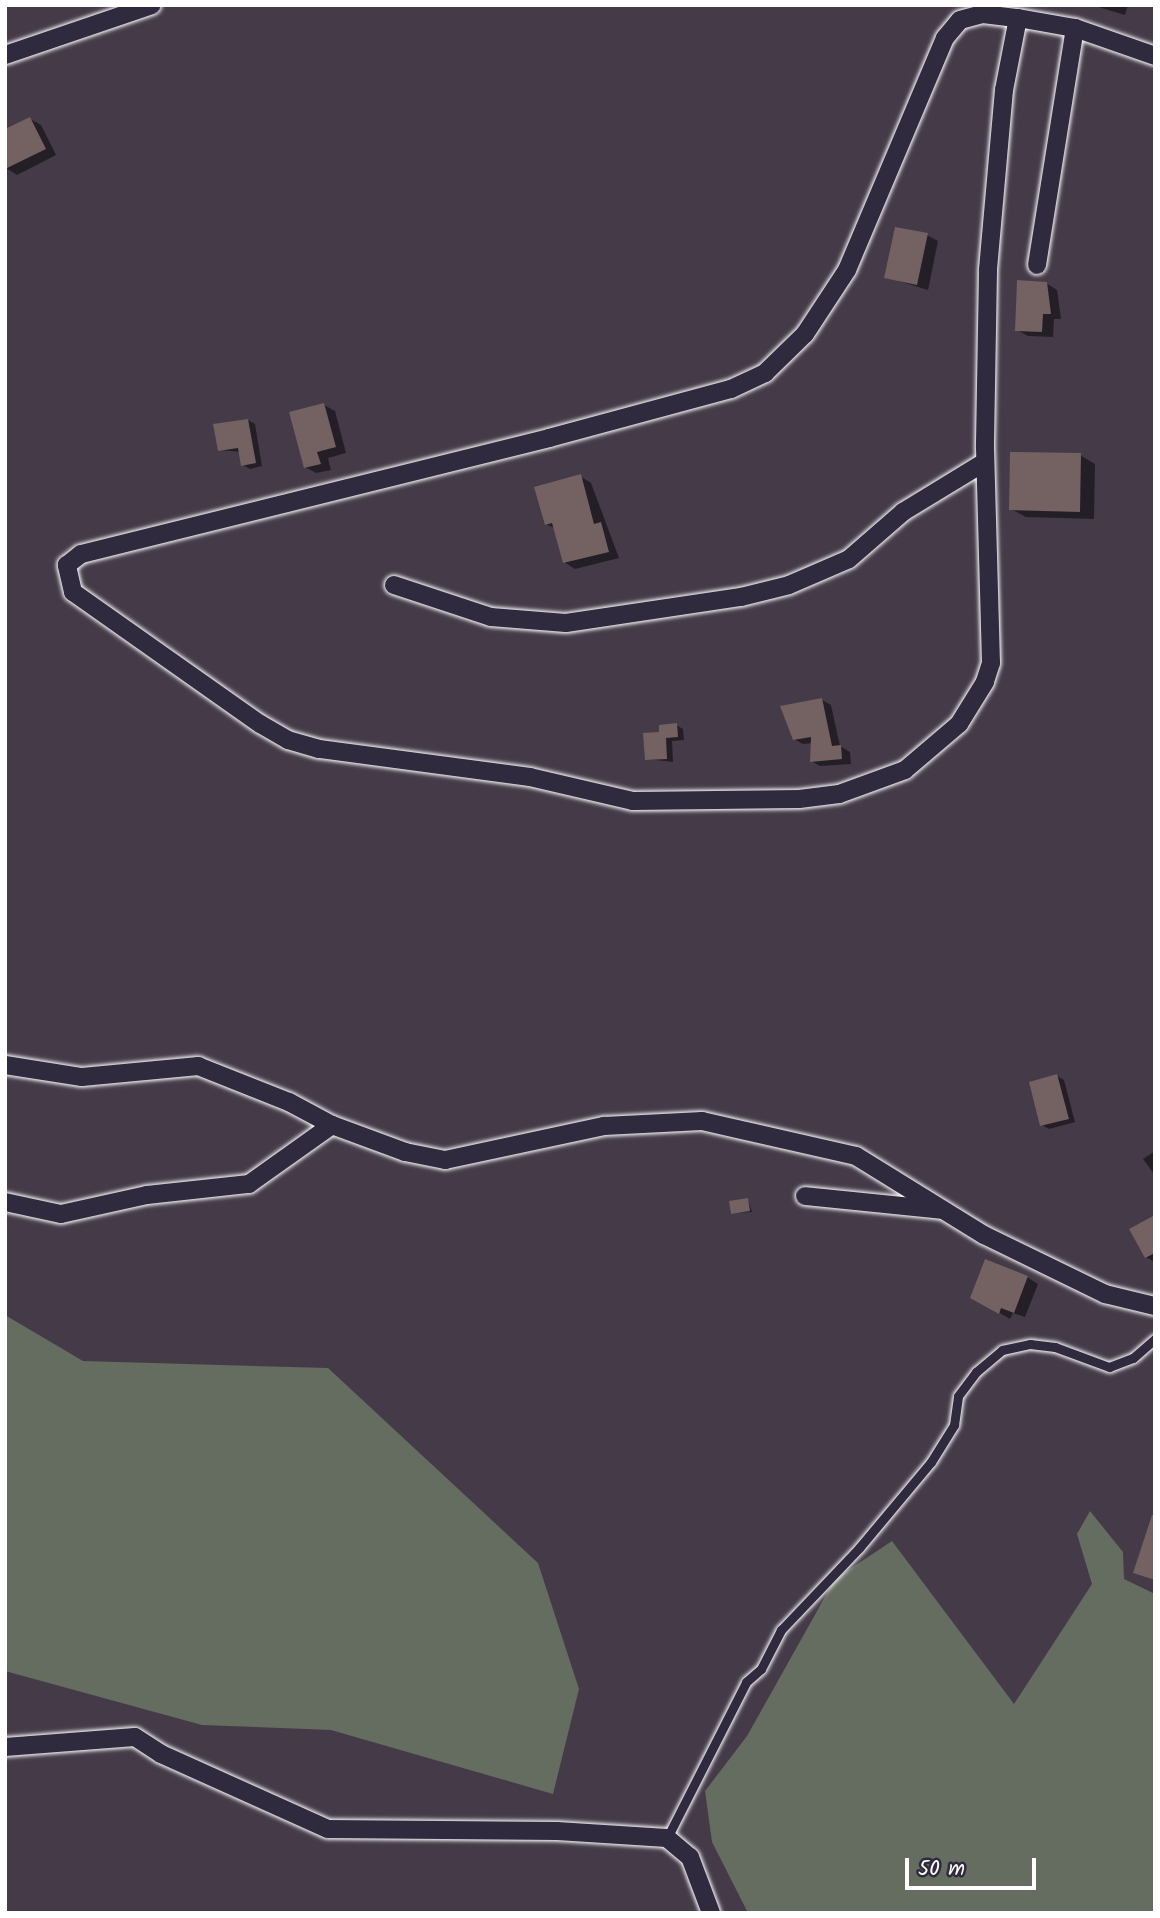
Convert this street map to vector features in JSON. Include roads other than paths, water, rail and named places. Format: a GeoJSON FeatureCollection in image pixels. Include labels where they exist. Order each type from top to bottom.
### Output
{"type":"FeatureCollection","features":[{"type":"Feature","properties":{"kind":"street"},"geometry":{"type":"LineString","coordinates":[[5,55],[152,5]]}},
{"type":"Feature","properties":{"kind":"street"},"geometry":{"type":"LineString","coordinates":[[1018,18],[1004,90],[988,271],[985,463],[993,641],[985,682],[959,724],[920,760],[883,780],[839,794],[633,801],[518,775],[302,745],[260,724],[79,598],[67,574],[68,565],[81,554],[549,438],[731,389],[765,373],[805,334],[846,270],[951,28],[970,16],[1018,18],[1075,28],[1155,56]]}},
{"type":"Feature","properties":{"kind":"street"},"geometry":{"type":"LineString","coordinates":[[1037,265],[1075,28]]}},
{"type":"Feature","properties":{"kind":"street"},"geometry":{"type":"LineString","coordinates":[[394,585],[491,617],[566,623],[741,597],[789,585],[849,559],[903,512],[985,463]]}},
{"type":"Feature","properties":{"kind":"street"},"geometry":{"type":"LineString","coordinates":[[5,1065],[82,1077],[198,1066],[289,1102],[332,1125],[405,1152],[445,1160],[604,1126],[702,1121],[856,1156],[984,1235],[1105,1294],[1155,1306]]}},
{"type":"Feature","properties":{"kind":"street"},"geometry":{"type":"LineString","coordinates":[[5,1202],[61,1214],[147,1195],[249,1184],[332,1125]]}},
{"type":"Feature","properties":{"kind":"street"},"geometry":{"type":"LineString","coordinates":[[805,1196],[945,1210]]}},
{"type":"Feature","properties":{"kind":"street"},"geometry":{"type":"LineString","coordinates":[[5,1746],[135,1737],[161,1754],[328,1829],[556,1831],[667,1838],[690,1857],[711,1913]]}},
{"type":"Feature","properties":{"kind":"lane"},"geometry":{"type":"LineString","coordinates":[[667,1838],[746,1682],[761,1669],[781,1630],[859,1548],[931,1462],[954,1425],[958,1396],[976,1372],[1002,1350],[1030,1344],[1055,1348],[1097,1367],[1109,1367],[1133,1358],[1155,1339]]}}]}
